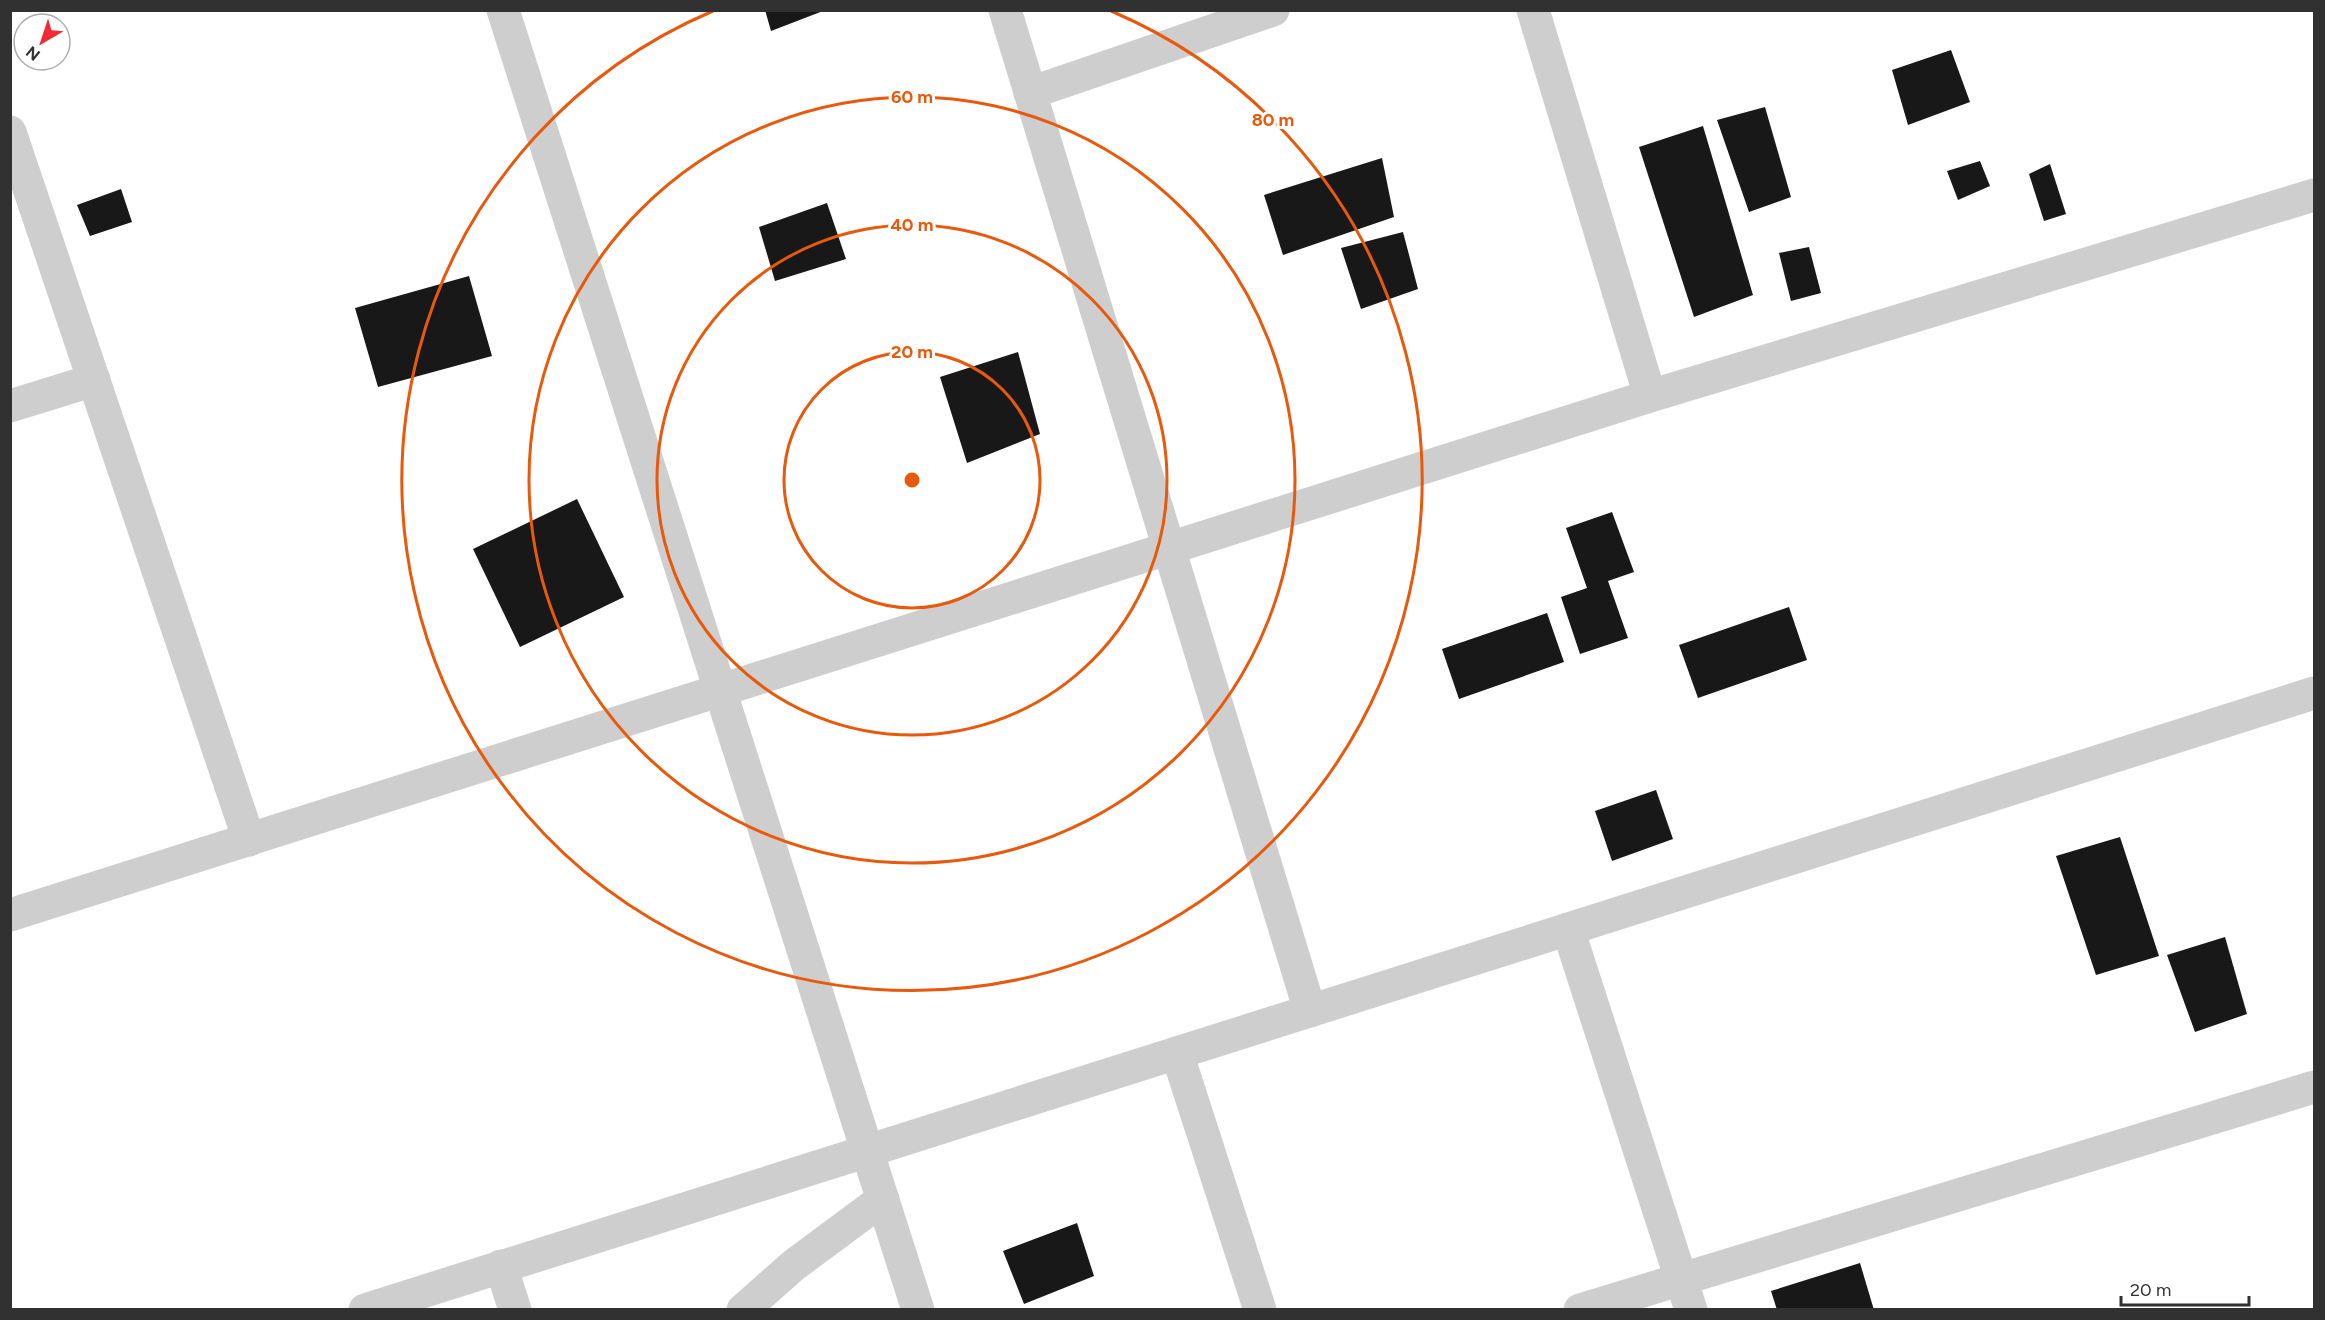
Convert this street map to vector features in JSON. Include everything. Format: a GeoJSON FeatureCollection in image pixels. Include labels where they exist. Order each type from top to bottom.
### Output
{"type":"FeatureCollection","features":[{"type":"Feature","properties":{"kind":"street"},"geometry":{"type":"LineString","coordinates":[[503,10],[918,1310]]}},
{"type":"Feature","properties":{"kind":"street"},"geometry":{"type":"LineString","coordinates":[[1005,10],[1310,1011]]}},
{"type":"Feature","properties":{"kind":"street"},"geometry":{"type":"LineString","coordinates":[[1030,93],[1273,10]]}},
{"type":"Feature","properties":{"kind":"street"},"geometry":{"type":"LineString","coordinates":[[1533,10],[1650,396]]}},
{"type":"Feature","properties":{"kind":"street"},"geometry":{"type":"LineString","coordinates":[[10,132],[249,840]]}},
{"type":"Feature","properties":{"kind":"street"},"geometry":{"type":"LineString","coordinates":[[10,915],[1650,396],[2314,195]]}},
{"type":"Feature","properties":{"kind":"street"},"geometry":{"type":"LineString","coordinates":[[10,406],[94,380]]}},
{"type":"Feature","properties":{"kind":"street"},"geometry":{"type":"LineString","coordinates":[[365,1310],[2314,693]]}},
{"type":"Feature","properties":{"kind":"street"},"geometry":{"type":"LineString","coordinates":[[1568,929],[1691,1310]]}},
{"type":"Feature","properties":{"kind":"street"},"geometry":{"type":"LineString","coordinates":[[1177,1053],[1260,1310]]}},
{"type":"Feature","properties":{"kind":"street"},"geometry":{"type":"LineString","coordinates":[[1580,1310],[2314,1087]]}},
{"type":"Feature","properties":{"kind":"street"},"geometry":{"type":"LineString","coordinates":[[743,1310],[794,1265],[883,1199]]}},
{"type":"Feature","properties":{"kind":"street"},"geometry":{"type":"LineString","coordinates":[[501,1266],[515,1310]]}},
{"type":"Feature","properties":{"kind":"building"},"geometry":{"type":"Polygon","coordinates":[[[765,10],[823,10],[823,11],[771,31],[765,10]]]}},
{"type":"Feature","properties":{"kind":"building"},"geometry":{"type":"Polygon","coordinates":[[[1951,50],[1970,102],[1908,125],[1892,70],[1951,50]]]}},
{"type":"Feature","properties":{"kind":"building"},"geometry":{"type":"Polygon","coordinates":[[[1765,107],[1791,197],[1749,212],[1717,120],[1765,107]]]}},
{"type":"Feature","properties":{"kind":"building"},"geometry":{"type":"Polygon","coordinates":[[[1703,126],[1753,295],[1694,317],[1639,147],[1703,126]]]}},
{"type":"Feature","properties":{"kind":"building"},"geometry":{"type":"Polygon","coordinates":[[[1382,158],[1394,217],[1283,255],[1264,195],[1382,158]]]}},
{"type":"Feature","properties":{"kind":"building"},"geometry":{"type":"Polygon","coordinates":[[[1980,161],[1990,186],[1958,200],[1947,171],[1980,161]]]}},
{"type":"Feature","properties":{"kind":"building"},"geometry":{"type":"Polygon","coordinates":[[[2050,164],[2066,214],[2044,221],[2029,174],[2050,164]]]}},
{"type":"Feature","properties":{"kind":"building"},"geometry":{"type":"Polygon","coordinates":[[[121,189],[132,222],[90,236],[77,205],[121,189]]]}},
{"type":"Feature","properties":{"kind":"building"},"geometry":{"type":"Polygon","coordinates":[[[827,203],[846,259],[775,281],[759,227],[827,203]]]}},
{"type":"Feature","properties":{"kind":"building"},"geometry":{"type":"Polygon","coordinates":[[[1403,232],[1418,289],[1361,309],[1341,248],[1403,232]]]}},
{"type":"Feature","properties":{"kind":"building"},"geometry":{"type":"Polygon","coordinates":[[[1809,247],[1821,293],[1791,301],[1779,253],[1809,247]]]}},
{"type":"Feature","properties":{"kind":"building"},"geometry":{"type":"Polygon","coordinates":[[[469,276],[492,356],[378,387],[355,308],[469,276]]]}},
{"type":"Feature","properties":{"kind":"building"},"geometry":{"type":"Polygon","coordinates":[[[1018,352],[1040,434],[967,463],[940,377],[1018,352]]]}},
{"type":"Feature","properties":{"kind":"building"},"geometry":{"type":"Polygon","coordinates":[[[577,499],[624,597],[520,647],[473,549],[577,499]]]}},
{"type":"Feature","properties":{"kind":"building"},"geometry":{"type":"Polygon","coordinates":[[[1612,512],[1634,572],[1608,581],[1628,638],[1580,654],[1561,597],[1587,588],[1566,528],[1612,512]]]}},
{"type":"Feature","properties":{"kind":"building"},"geometry":{"type":"Polygon","coordinates":[[[1789,607],[1807,660],[1698,698],[1679,645],[1789,607]]]}},
{"type":"Feature","properties":{"kind":"building"},"geometry":{"type":"Polygon","coordinates":[[[1547,613],[1564,662],[1459,699],[1442,649],[1547,613]]]}},
{"type":"Feature","properties":{"kind":"building"},"geometry":{"type":"Polygon","coordinates":[[[1656,790],[1673,839],[1612,861],[1595,811],[1656,790]]]}},
{"type":"Feature","properties":{"kind":"building"},"geometry":{"type":"Polygon","coordinates":[[[2120,837],[2159,956],[2096,975],[2056,856],[2120,837]]]}},
{"type":"Feature","properties":{"kind":"building"},"geometry":{"type":"Polygon","coordinates":[[[2225,937],[2247,1014],[2195,1032],[2167,955],[2225,937]]]}},
{"type":"Feature","properties":{"kind":"building"},"geometry":{"type":"Polygon","coordinates":[[[1077,1223],[1094,1276],[1024,1304],[1003,1251],[1077,1223]]]}},
{"type":"Feature","properties":{"kind":"building"},"geometry":{"type":"Polygon","coordinates":[[[1860,1263],[1874,1310],[1777,1310],[1771,1291],[1860,1263]]]}}]}
